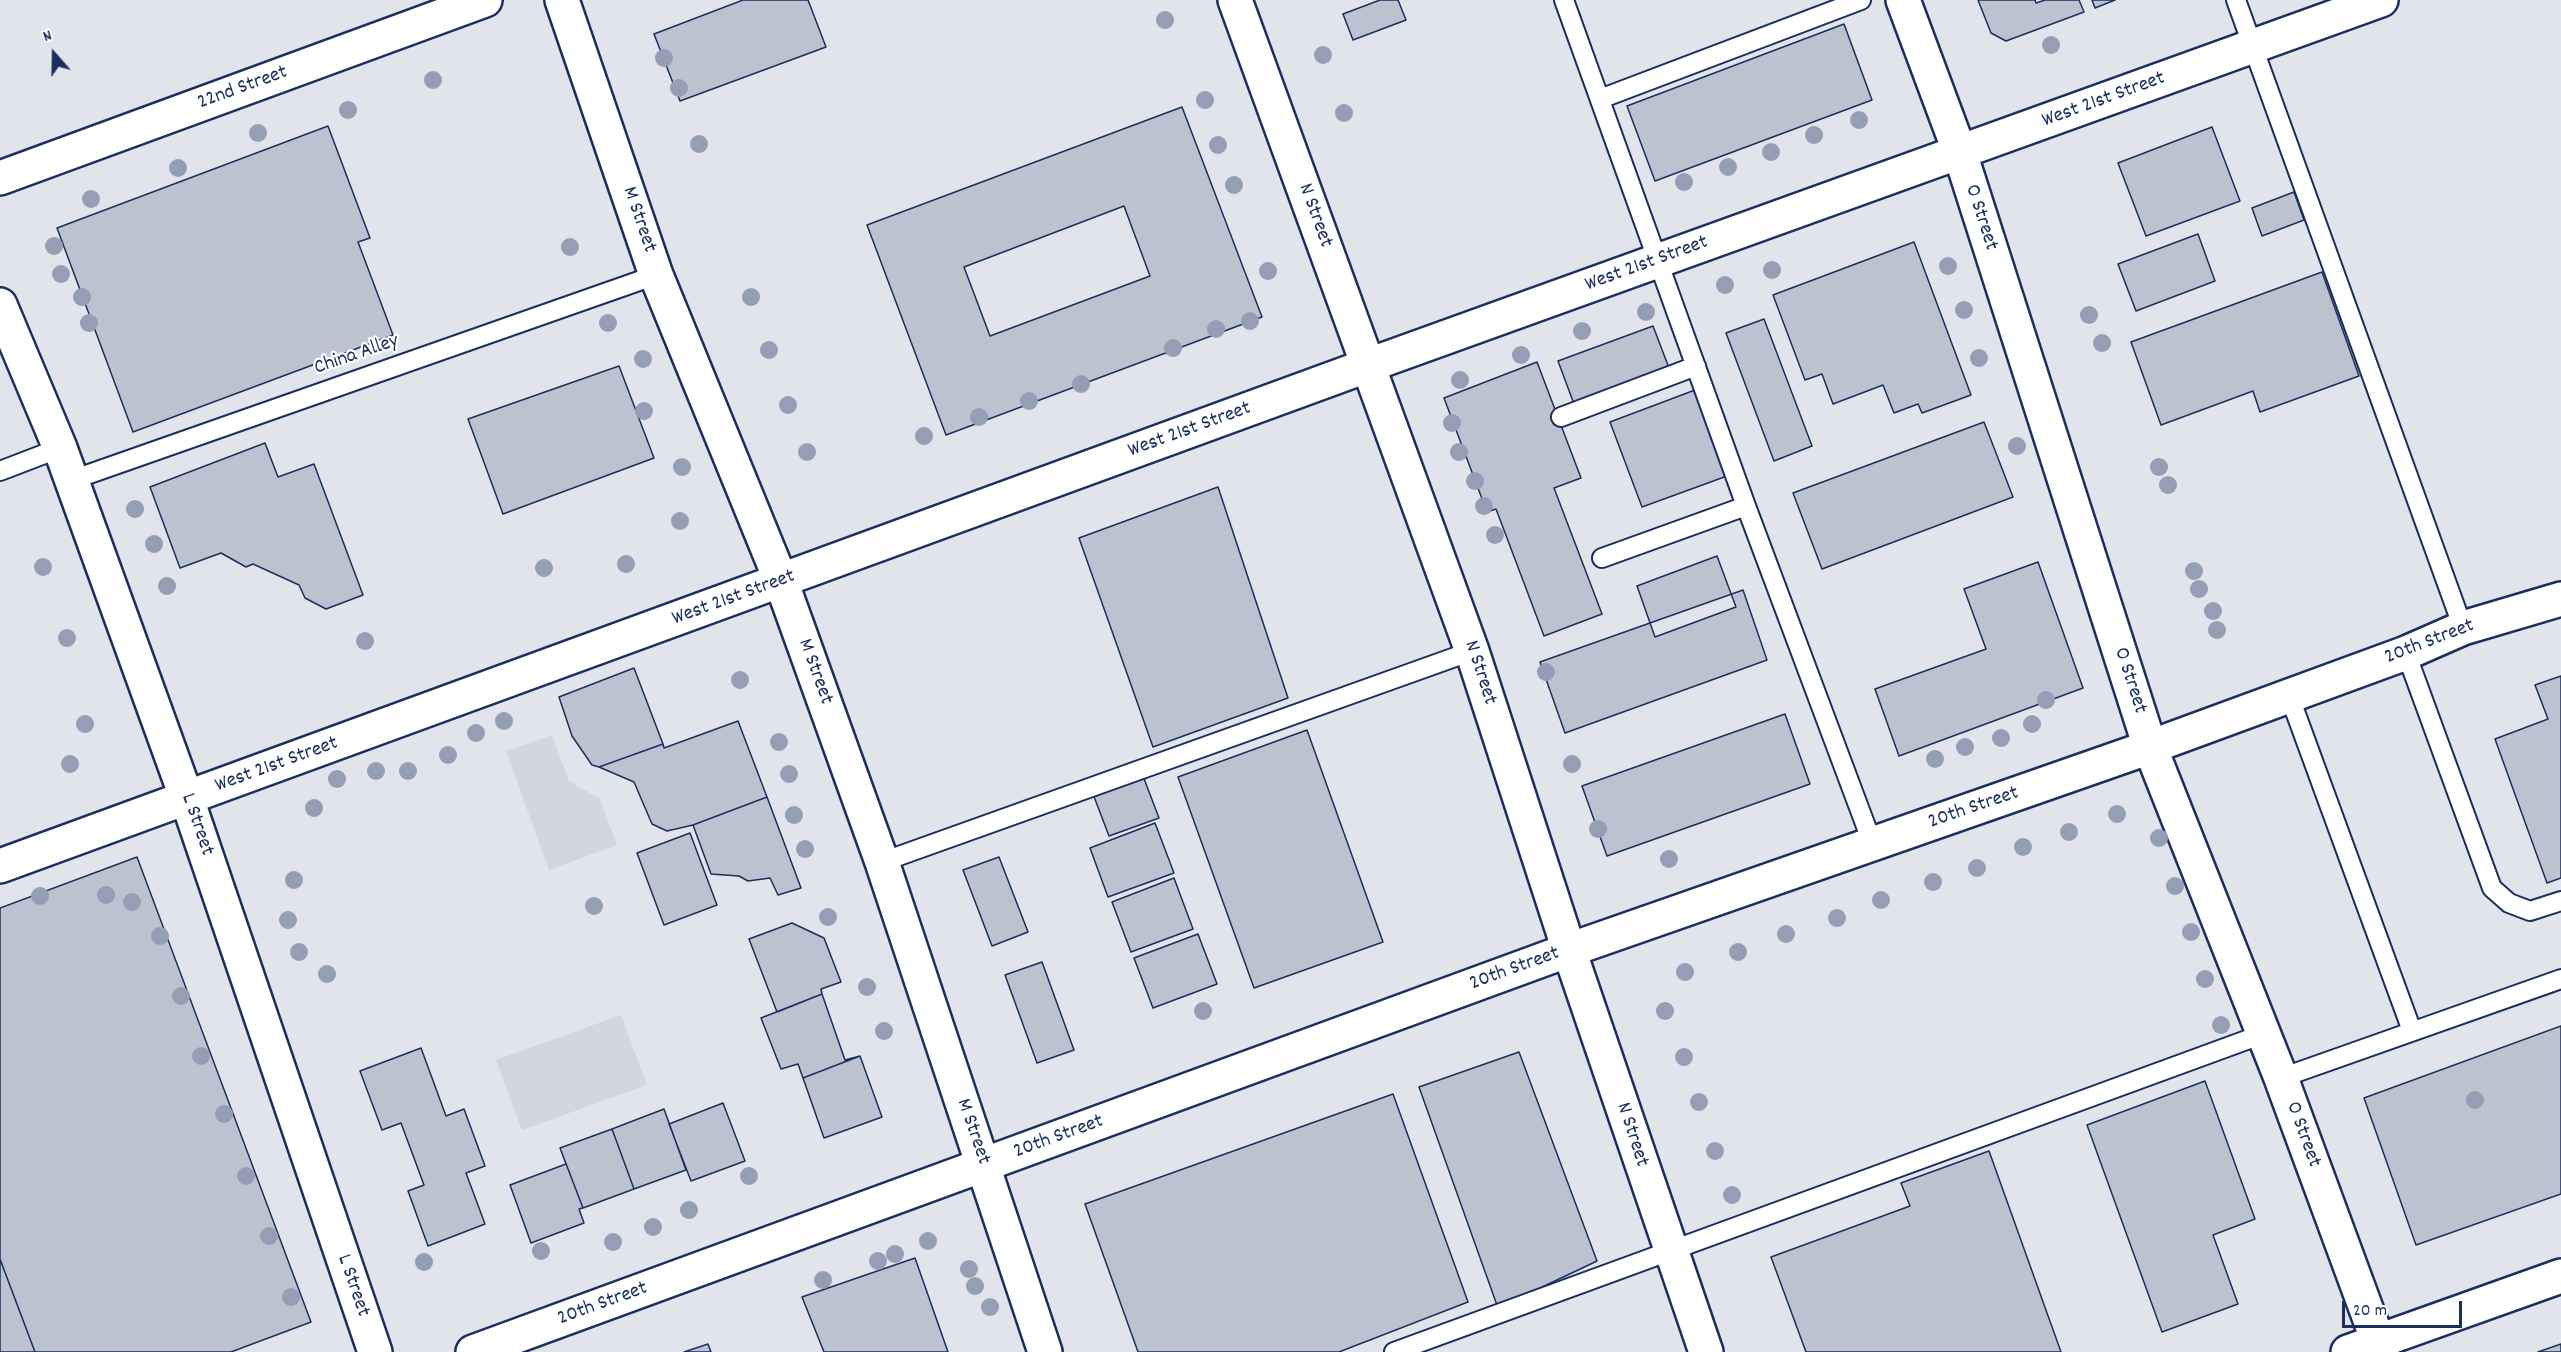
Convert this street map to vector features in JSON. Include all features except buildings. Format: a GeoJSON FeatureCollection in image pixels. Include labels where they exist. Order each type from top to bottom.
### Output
{"type":"FeatureCollection","features":[{"type":"Feature","properties":{"kind":"street","name":"22nd Street"},"geometry":{"type":"LineString","coordinates":[[0,178],[485,0]]}},
{"type":"Feature","properties":{"kind":"street","name":"M Street"},"geometry":{"type":"LineString","coordinates":[[562,0],[656,275],[781,581],[882,862],[1046,1352]]}},
{"type":"Feature","properties":{"kind":"street","name":"N Street"},"geometry":{"type":"LineString","coordinates":[[1235,0],[1472,651],[1569,950],[1706,1352]]}},
{"type":"Feature","properties":{"kind":"street","name":"O Street"},"geometry":{"type":"LineString","coordinates":[[1903,0],[1959,153],[2150,747],[2281,1078],[2380,1347]]}},
{"type":"Feature","properties":{"kind":"street","name":"West 21st Street"},"geometry":{"type":"LineString","coordinates":[[0,866],[1369,365],[2381,0]]}},
{"type":"Feature","properties":{"kind":"street","name":"L Street"},"geometry":{"type":"LineString","coordinates":[[0,305],[60,448],[187,799],[375,1352]]}},
{"type":"Feature","properties":{"kind":"street","name":"20th Street"},"geometry":{"type":"LineString","coordinates":[[473,1352],[1569,950],[2150,747],[2406,653],[2463,628],[2561,599]]}},
{"type":"Feature","properties":{"kind":"street"},"geometry":{"type":"LineString","coordinates":[[2348,1352],[2380,1347],[2561,1276]]}},
{"type":"Feature","properties":{"kind":"lane"},"geometry":{"type":"LineString","coordinates":[[1564,0],[1746,506],[1873,845]]}},
{"type":"Feature","properties":{"kind":"lane"},"geometry":{"type":"LineString","coordinates":[[1600,99],[1861,0]]}},
{"type":"Feature","properties":{"kind":"lane"},"geometry":{"type":"LineString","coordinates":[[2236,0],[2463,628]]}},
{"type":"Feature","properties":{"kind":"lane","name":"China Alley"},"geometry":{"type":"LineString","coordinates":[[72,480],[656,275]]}},
{"type":"Feature","properties":{"kind":"lane"},"geometry":{"type":"LineString","coordinates":[[1562,417],[1696,366]]}},
{"type":"Feature","properties":{"kind":"lane"},"geometry":{"type":"LineString","coordinates":[[0,471],[60,448]]}},
{"type":"Feature","properties":{"kind":"lane"},"geometry":{"type":"LineString","coordinates":[[1602,558],[1746,506]]}},
{"type":"Feature","properties":{"kind":"lane"},"geometry":{"type":"LineString","coordinates":[[882,862],[1472,651]]}},
{"type":"Feature","properties":{"kind":"lane"},"geometry":{"type":"LineString","coordinates":[[2406,653],[2492,888],[2509,903],[2530,911],[2561,901]]}},
{"type":"Feature","properties":{"kind":"lane"},"geometry":{"type":"LineString","coordinates":[[2289,695],[2412,1031]]}},
{"type":"Feature","properties":{"kind":"lane"},"geometry":{"type":"LineString","coordinates":[[2281,1078],[2561,979]]}},
{"type":"Feature","properties":{"kind":"lane"},"geometry":{"type":"LineString","coordinates":[[1394,1352],[1669,1249],[2263,1034]]}},
{"type":"Feature","properties":{"kind":"shaded area"},"geometry":{"type":"Polygon","coordinates":[[[0,0],[2561,0],[2561,1352],[0,1352],[0,0]]]}},
{"type":"Feature","properties":{"kind":"shaded area"},"geometry":{"type":"Polygon","coordinates":[[[552,735],[569,781],[600,799],[617,845],[549,870],[506,751],[552,735]]]}},
{"type":"Feature","properties":{"kind":"shaded area"},"geometry":{"type":"Polygon","coordinates":[[[621,1015],[647,1085],[522,1130],[496,1060],[621,1015]]]}}]}
